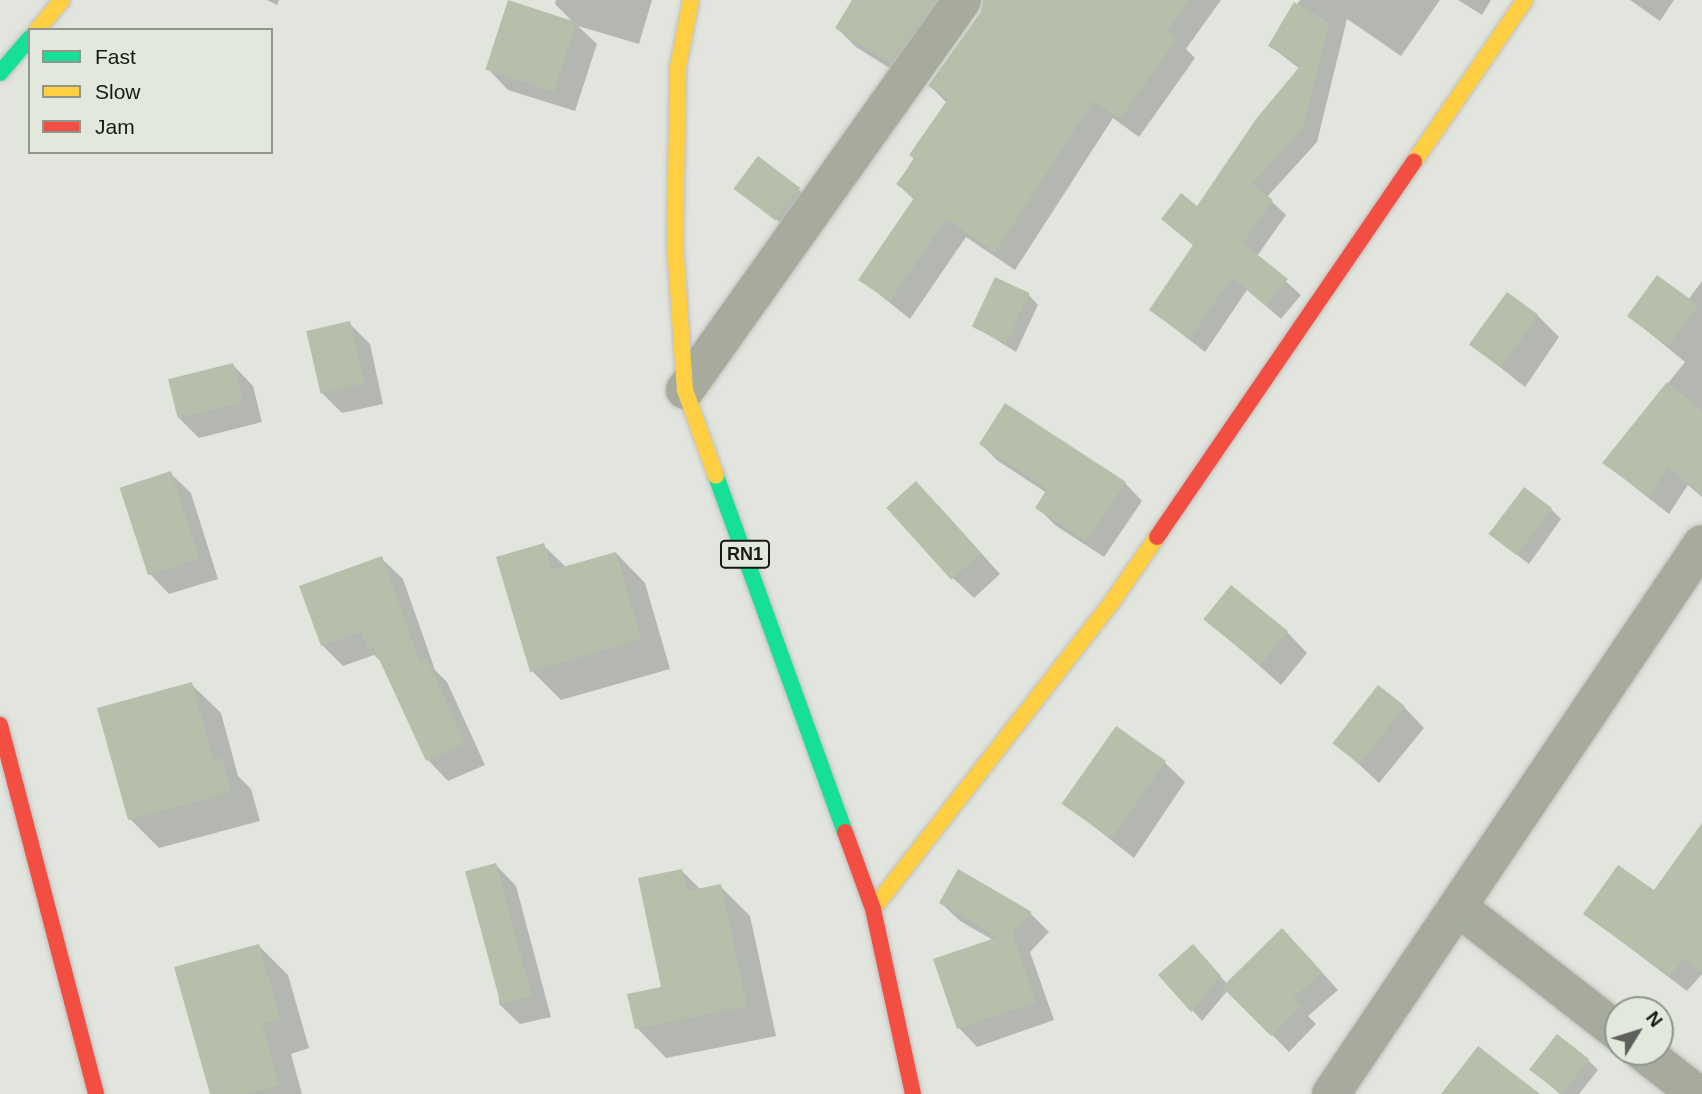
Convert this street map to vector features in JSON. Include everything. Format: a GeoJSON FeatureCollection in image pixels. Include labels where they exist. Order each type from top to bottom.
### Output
{"type":"FeatureCollection","features":[{"type":"Feature","properties":{"kind":"main road"},"geometry":{"type":"LineString","coordinates":[[39,28],[62,0]]}},
{"type":"Feature","properties":{"kind":"main road","name":"RN1"},"geometry":{"type":"LineString","coordinates":[[691,0],[678,67],[675,244],[685,390],[873,909],[913,1094]]}},
{"type":"Feature","properties":{"kind":"main road"},"geometry":{"type":"LineString","coordinates":[[873,909],[1114,599],[1525,0]]}},
{"type":"Feature","properties":{"kind":"main road"},"geometry":{"type":"LineString","coordinates":[[0,73],[28,40]]}},
{"type":"Feature","properties":{"kind":"main road"},"geometry":{"type":"LineString","coordinates":[[0,725],[96,1094]]}},
{"type":"Feature","properties":{"kind":"street"},"geometry":{"type":"LineString","coordinates":[[685,390],[961,0]]}},
{"type":"Feature","properties":{"kind":"street"},"geometry":{"type":"LineString","coordinates":[[1331,1094],[1459,908],[1702,544]]}},
{"type":"Feature","properties":{"kind":"street"},"geometry":{"type":"LineString","coordinates":[[1459,908],[1604,1021]]}},
{"type":"Feature","properties":{"kind":"street"},"geometry":{"type":"LineString","coordinates":[[1661,1066],[1697,1094]]}},
{"type":"Feature","properties":{"kind":"building"},"geometry":{"type":"Polygon","coordinates":[[[508,0],[576,22],[554,92],[485,69],[508,0]]]}},
{"type":"Feature","properties":{"kind":"building"},"geometry":{"type":"Polygon","coordinates":[[[852,0],[935,0],[890,63],[835,28],[852,0]]]}},
{"type":"Feature","properties":{"kind":"building"},"geometry":{"type":"Polygon","coordinates":[[[984,0],[1189,0],[1167,31],[1177,38],[1120,119],[1093,101],[995,252],[946,219],[890,301],[858,280],[914,198],[896,184],[915,159],[909,155],[948,99],[928,86],[980,13],[984,0]]]}},
{"type":"Feature","properties":{"kind":"building"},"geometry":{"type":"Polygon","coordinates":[[[1294,2],[1329,23],[1303,127],[1252,184],[1273,200],[1243,243],[1288,279],[1266,306],[1232,277],[1190,339],[1149,310],[1193,245],[1161,219],[1181,193],[1197,206],[1256,119],[1301,65],[1268,46],[1294,2]]]}},
{"type":"Feature","properties":{"kind":"building"},"geometry":{"type":"Polygon","coordinates":[[[758,156],[800,188],[776,221],[733,189],[758,156]]]}},
{"type":"Feature","properties":{"kind":"building"},"geometry":{"type":"Polygon","coordinates":[[[1657,275],[1698,305],[1668,346],[1627,316],[1657,275]]]}},
{"type":"Feature","properties":{"kind":"building"},"geometry":{"type":"Polygon","coordinates":[[[995,277],[1029,293],[1006,343],[972,327],[995,277]]]}},
{"type":"Feature","properties":{"kind":"building"},"geometry":{"type":"Polygon","coordinates":[[[1507,292],[1539,315],[1500,368],[1469,345],[1507,292]]]}},
{"type":"Feature","properties":{"kind":"building"},"geometry":{"type":"Polygon","coordinates":[[[350,321],[364,383],[321,393],[306,331],[350,321]]]}},
{"type":"Feature","properties":{"kind":"building"},"geometry":{"type":"Polygon","coordinates":[[[233,363],[243,402],[178,418],[168,379],[233,363]]]}},
{"type":"Feature","properties":{"kind":"building"},"geometry":{"type":"Polygon","coordinates":[[[1667,382],[1702,411],[1702,495],[1668,467],[1649,496],[1602,463],[1667,382]]]}},
{"type":"Feature","properties":{"kind":"building"},"geometry":{"type":"Polygon","coordinates":[[[1005,403],[1126,482],[1086,541],[1035,508],[1047,489],[979,444],[1005,403]]]}},
{"type":"Feature","properties":{"kind":"building"},"geometry":{"type":"Polygon","coordinates":[[[171,471],[199,558],[148,575],[120,488],[171,471]]]}},
{"type":"Feature","properties":{"kind":"building"},"geometry":{"type":"Polygon","coordinates":[[[916,481],[981,553],[951,580],[886,508],[916,481]]]}},
{"type":"Feature","properties":{"kind":"building"},"geometry":{"type":"Polygon","coordinates":[[[1524,487],[1552,508],[1516,555],[1488,534],[1524,487]]]}},
{"type":"Feature","properties":{"kind":"building"},"geometry":{"type":"Polygon","coordinates":[[[544,543],[552,570],[616,552],[641,639],[530,672],[496,557],[544,543]]]}},
{"type":"Feature","properties":{"kind":"building"},"geometry":{"type":"Polygon","coordinates":[[[382,556],[420,662],[427,659],[465,744],[426,761],[374,648],[368,650],[361,632],[321,646],[299,586],[382,556]]]}},
{"type":"Feature","properties":{"kind":"building"},"geometry":{"type":"Polygon","coordinates":[[[1231,585],[1288,631],[1260,665],[1203,619],[1231,585]]]}},
{"type":"Feature","properties":{"kind":"building"},"geometry":{"type":"Polygon","coordinates":[[[192,682],[213,760],[222,758],[231,792],[128,820],[97,708],[192,682]]]}},
{"type":"Feature","properties":{"kind":"building"},"geometry":{"type":"Polygon","coordinates":[[[1378,685],[1405,706],[1359,764],[1332,743],[1378,685]]]}},
{"type":"Feature","properties":{"kind":"building"},"geometry":{"type":"Polygon","coordinates":[[[1116,726],[1166,761],[1111,839],[1062,804],[1116,726]]]}},
{"type":"Feature","properties":{"kind":"building"},"geometry":{"type":"Polygon","coordinates":[[[1702,823],[1702,973],[1684,958],[1670,976],[1583,914],[1618,865],[1654,890],[1702,823]]]}},
{"type":"Feature","properties":{"kind":"building"},"geometry":{"type":"Polygon","coordinates":[[[496,863],[532,996],[501,1005],[465,871],[496,863]]]}},
{"type":"Feature","properties":{"kind":"building"},"geometry":{"type":"Polygon","coordinates":[[[682,869],[687,891],[721,884],[747,1006],[635,1029],[627,994],[661,987],[638,878],[682,869]]]}},
{"type":"Feature","properties":{"kind":"building"},"geometry":{"type":"Polygon","coordinates":[[[958,869],[1032,912],[1012,932],[1036,1002],[957,1029],[933,959],[998,937],[939,903],[958,869]]]}},
{"type":"Feature","properties":{"kind":"building"},"geometry":{"type":"Polygon","coordinates":[[[1282,928],[1322,972],[1293,998],[1301,1006],[1271,1036],[1222,987],[1282,928]]]}},
{"type":"Feature","properties":{"kind":"building"},"geometry":{"type":"Polygon","coordinates":[[[259,944],[280,1019],[262,1024],[279,1085],[247,1094],[210,1094],[174,967],[259,944]]]}},
{"type":"Feature","properties":{"kind":"building"},"geometry":{"type":"Polygon","coordinates":[[[1193,944],[1221,976],[1191,1012],[1158,975],[1193,944]]]}},
{"type":"Feature","properties":{"kind":"building"},"geometry":{"type":"Polygon","coordinates":[[[1557,1034],[1589,1059],[1562,1094],[1529,1069],[1557,1034]]]}},
{"type":"Feature","properties":{"kind":"building"},"geometry":{"type":"Polygon","coordinates":[[[1478,1046],[1540,1094],[1441,1094],[1478,1046]]]}},
{"type":"Feature","properties":{"kind":"traffic: fast"},"geometry":{"type":"LineString","coordinates":[[0,73],[28,40]]}},
{"type":"Feature","properties":{"kind":"traffic: fast"},"geometry":{"type":"LineString","coordinates":[[716,476],[845,832]]}},
{"type":"Feature","properties":{"kind":"traffic: slow"},"geometry":{"type":"LineString","coordinates":[[39,28],[62,0]]}},
{"type":"Feature","properties":{"kind":"traffic: slow"},"geometry":{"type":"LineString","coordinates":[[691,0],[678,67],[675,244],[685,390],[716,476]]}},
{"type":"Feature","properties":{"kind":"traffic: slow"},"geometry":{"type":"LineString","coordinates":[[1414,162],[1525,0]]}},
{"type":"Feature","properties":{"kind":"traffic: slow"},"geometry":{"type":"LineString","coordinates":[[873,909],[1114,599],[1157,537]]}},
{"type":"Feature","properties":{"kind":"traffic: jam"},"geometry":{"type":"LineString","coordinates":[[1157,537],[1414,162]]}},
{"type":"Feature","properties":{"kind":"traffic: jam"},"geometry":{"type":"LineString","coordinates":[[0,725],[96,1094]]}},
{"type":"Feature","properties":{"kind":"traffic: jam"},"geometry":{"type":"LineString","coordinates":[[845,832],[873,909],[913,1094]]}}]}
